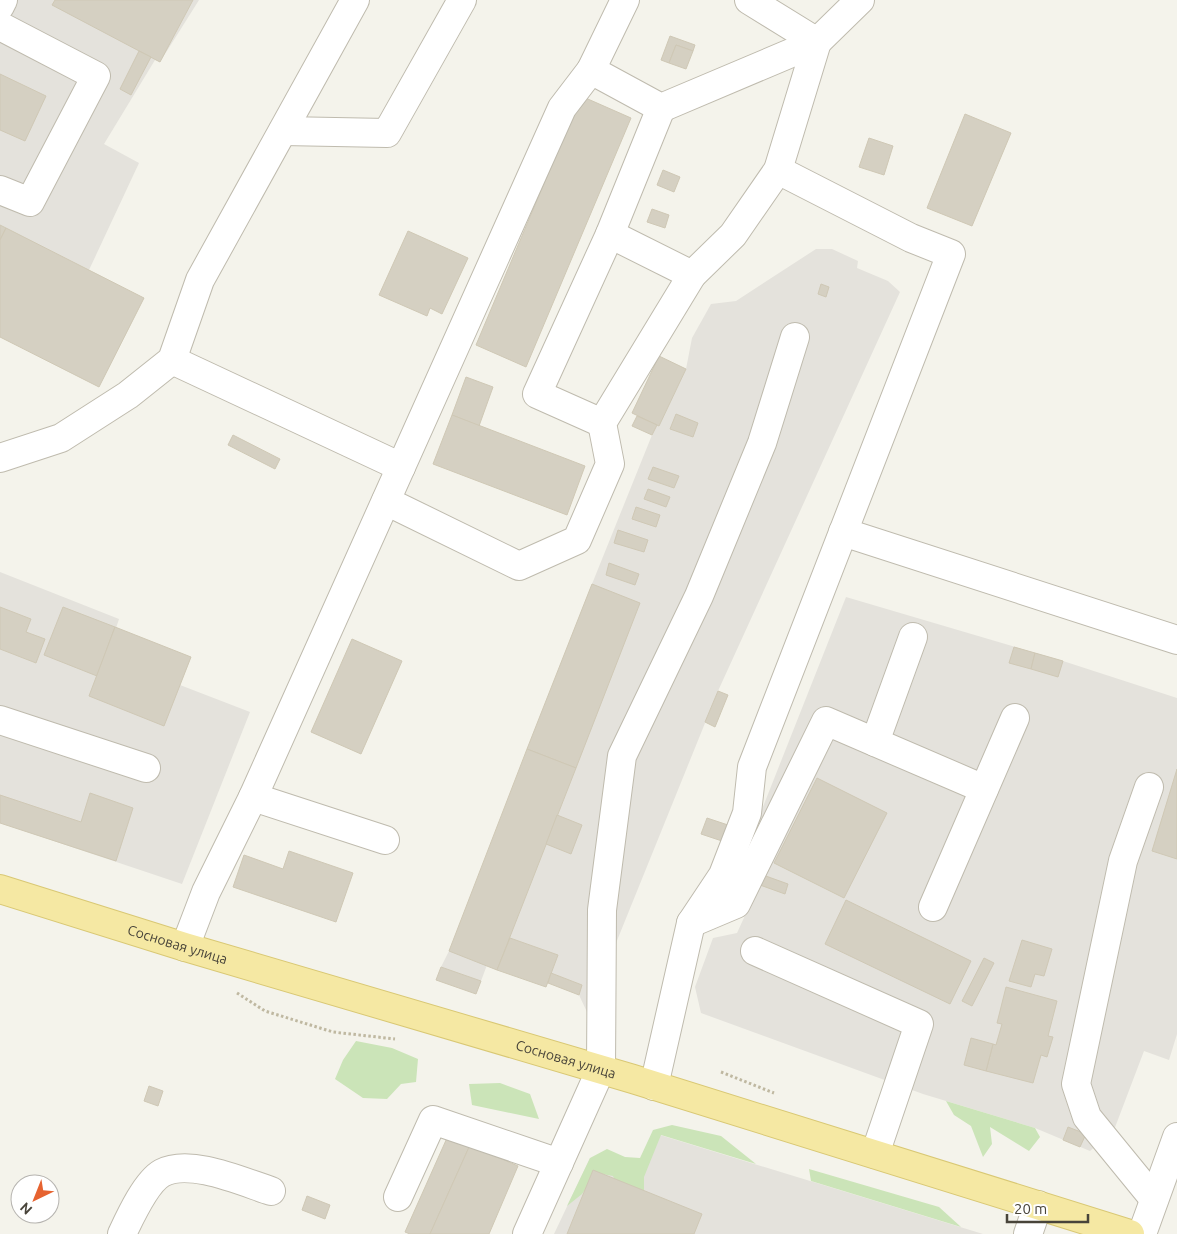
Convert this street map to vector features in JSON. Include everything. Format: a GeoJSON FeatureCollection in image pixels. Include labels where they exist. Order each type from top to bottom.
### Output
{"type":"FeatureCollection","features":[{"type":"Feature","properties":{"kind":"main road","name":"Сосновая улица"},"geometry":{"type":"LineString","coordinates":[[0,888],[185,947],[601,1069],[1130,1234]]}},
{"type":"Feature","properties":{"kind":"street"},"geometry":{"type":"LineString","coordinates":[[0,6],[3,0]]}},
{"type":"Feature","properties":{"kind":"street"},"geometry":{"type":"LineString","coordinates":[[0,458],[61,438],[128,395],[172,360],[200,280],[355,0]]}},
{"type":"Feature","properties":{"kind":"street"},"geometry":{"type":"LineString","coordinates":[[282,131],[387,132],[462,0]]}},
{"type":"Feature","properties":{"kind":"street"},"geometry":{"type":"LineString","coordinates":[[185,947],[206,892],[253,797],[562,108],[591,70],[625,0]]}},
{"type":"Feature","properties":{"kind":"street"},"geometry":{"type":"LineString","coordinates":[[749,0],[817,42]]}},
{"type":"Feature","properties":{"kind":"street"},"geometry":{"type":"LineString","coordinates":[[602,423],[537,394],[610,234],[660,108],[817,42],[860,0]]}},
{"type":"Feature","properties":{"kind":"street"},"geometry":{"type":"LineString","coordinates":[[0,26],[96,76],[30,202],[0,190]]}},
{"type":"Feature","properties":{"kind":"street"},"geometry":{"type":"LineString","coordinates":[[386,501],[519,566],[577,540],[610,464],[602,423],[692,275],[733,235],[778,170],[817,42]]}},
{"type":"Feature","properties":{"kind":"street"},"geometry":{"type":"LineString","coordinates":[[591,70],[660,108]]}},
{"type":"Feature","properties":{"kind":"street"},"geometry":{"type":"LineString","coordinates":[[654,1086],[691,923],[723,875],[747,813],[752,767],[951,254],[911,238],[778,170]]}},
{"type":"Feature","properties":{"kind":"street"},"geometry":{"type":"LineString","coordinates":[[610,234],[692,275]]}},
{"type":"Feature","properties":{"kind":"street"},"geometry":{"type":"LineString","coordinates":[[527,1234],[601,1069],[602,910],[622,756],[699,596],[762,443],[795,337]]}},
{"type":"Feature","properties":{"kind":"street"},"geometry":{"type":"LineString","coordinates":[[172,360],[401,467]]}},
{"type":"Feature","properties":{"kind":"street"},"geometry":{"type":"LineString","coordinates":[[843,532],[1177,640]]}},
{"type":"Feature","properties":{"kind":"street"},"geometry":{"type":"LineString","coordinates":[[875,742],[914,637]]}},
{"type":"Feature","properties":{"kind":"street"},"geometry":{"type":"LineString","coordinates":[[933,907],[1016,718]]}},
{"type":"Feature","properties":{"kind":"street"},"geometry":{"type":"LineString","coordinates":[[0,720],[146,768]]}},
{"type":"Feature","properties":{"kind":"street"},"geometry":{"type":"LineString","coordinates":[[691,923],[736,904],[826,721],[984,789]]}},
{"type":"Feature","properties":{"kind":"street"},"geometry":{"type":"LineString","coordinates":[[1148,787],[1123,861],[1076,1084],[1087,1117],[1154,1200]]}},
{"type":"Feature","properties":{"kind":"street"},"geometry":{"type":"LineString","coordinates":[[253,797],[385,840]]}},
{"type":"Feature","properties":{"kind":"street"},"geometry":{"type":"LineString","coordinates":[[756,951],[919,1024],[875,1154]]}},
{"type":"Feature","properties":{"kind":"street"},"geometry":{"type":"LineString","coordinates":[[398,1198],[433,1120],[559,1163]]}},
{"type":"Feature","properties":{"kind":"street"},"geometry":{"type":"LineString","coordinates":[[1142,1234],[1177,1137]]}},
{"type":"Feature","properties":{"kind":"street"},"geometry":{"type":"LineString","coordinates":[[122,1234],[148,1187],[162,1173],[178,1169],[202,1170],[271,1191]]}},
{"type":"Feature","properties":{"kind":"street"},"geometry":{"type":"LineString","coordinates":[[1028,1234],[1038,1205]]}},
{"type":"Feature","properties":{"kind":"shaded area"},"geometry":{"type":"Polygon","coordinates":[[[0,0],[199,0],[160,62],[155,60],[104,144],[139,163],[89,270],[144,298],[99,387],[0,337],[0,0]]]}},
{"type":"Feature","properties":{"kind":"shaded area"},"geometry":{"type":"Polygon","coordinates":[[[816,249],[832,249],[858,261],[857,268],[888,281],[900,292],[718,691],[614,948],[616,1021],[587,1012],[579,995],[582,985],[551,973],[558,955],[510,938],[497,970],[487,965],[481,981],[441,967],[449,951],[652,435],[657,425],[659,426],[686,369],[692,338],[711,304],[736,301],[816,249]]]}},
{"type":"Feature","properties":{"kind":"shaded area"},"geometry":{"type":"Polygon","coordinates":[[[0,572],[119,619],[116,628],[191,657],[180,685],[250,712],[182,884],[0,823],[0,572]]]}},
{"type":"Feature","properties":{"kind":"shaded area"},"geometry":{"type":"Polygon","coordinates":[[[846,597],[1063,661],[1177,698],[1177,1034],[1169,1060],[1144,1051],[1114,1130],[1090,1151],[1035,1128],[923,1094],[701,1013],[695,987],[713,938],[737,933],[759,885],[732,885],[846,597]]]}},
{"type":"Feature","properties":{"kind":"shaded area"},"geometry":{"type":"Polygon","coordinates":[[[660,1135],[983,1234],[554,1234],[590,1158],[643,1176],[660,1135]]]}},
{"type":"Feature","properties":{"kind":"green space"},"geometry":{"type":"Polygon","coordinates":[[[356,1041],[392,1048],[418,1059],[416,1082],[401,1084],[387,1099],[363,1098],[335,1079],[343,1060],[356,1041]]]}},
{"type":"Feature","properties":{"kind":"green space"},"geometry":{"type":"Polygon","coordinates":[[[500,1083],[530,1094],[539,1119],[472,1105],[469,1084],[500,1083]]]}},
{"type":"Feature","properties":{"kind":"green space"},"geometry":{"type":"Polygon","coordinates":[[[946,1101],[1035,1128],[1040,1137],[1029,1151],[990,1127],[992,1144],[983,1157],[971,1126],[954,1115],[946,1101]]]}},
{"type":"Feature","properties":{"kind":"green space"},"geometry":{"type":"Polygon","coordinates":[[[672,1125],[721,1136],[756,1164],[661,1135],[644,1177],[644,1191],[623,1201],[613,1176],[597,1173],[582,1194],[567,1206],[590,1158],[607,1149],[625,1157],[640,1158],[653,1130],[672,1125]]]}},
{"type":"Feature","properties":{"kind":"green space"},"geometry":{"type":"Polygon","coordinates":[[[809,1169],[939,1207],[961,1227],[811,1181],[809,1169]]]}},
{"type":"Feature","properties":{"kind":"building"},"geometry":{"type":"Polygon","coordinates":[[[55,0],[193,0],[160,62],[52,5],[55,0]]]}},
{"type":"Feature","properties":{"kind":"building"},"geometry":{"type":"Polygon","coordinates":[[[670,36],[695,45],[693,51],[676,45],[669,63],[661,60],[670,36]]]}},
{"type":"Feature","properties":{"kind":"building"},"geometry":{"type":"Polygon","coordinates":[[[676,45],[693,51],[686,69],[669,63],[676,45]]]}},
{"type":"Feature","properties":{"kind":"building"},"geometry":{"type":"Polygon","coordinates":[[[139,51],[151,57],[131,95],[120,89],[139,51]]]}},
{"type":"Feature","properties":{"kind":"building"},"geometry":{"type":"Polygon","coordinates":[[[0,74],[46,96],[25,141],[0,130],[0,74]]]}},
{"type":"Feature","properties":{"kind":"building"},"geometry":{"type":"Polygon","coordinates":[[[581,96],[631,118],[526,367],[476,345],[581,96]]]}},
{"type":"Feature","properties":{"kind":"building"},"geometry":{"type":"Polygon","coordinates":[[[965,114],[1011,133],[972,226],[927,208],[965,114]]]}},
{"type":"Feature","properties":{"kind":"building"},"geometry":{"type":"Polygon","coordinates":[[[869,138],[893,146],[884,175],[859,167],[869,138]]]}},
{"type":"Feature","properties":{"kind":"building"},"geometry":{"type":"Polygon","coordinates":[[[663,170],[680,177],[674,192],[657,185],[663,170]]]}},
{"type":"Feature","properties":{"kind":"building"},"geometry":{"type":"Polygon","coordinates":[[[652,209],[669,215],[665,228],[647,222],[652,209]]]}},
{"type":"Feature","properties":{"kind":"building"},"geometry":{"type":"Polygon","coordinates":[[[0,225],[6,228],[0,240],[0,225]]]}},
{"type":"Feature","properties":{"kind":"building"},"geometry":{"type":"Polygon","coordinates":[[[6,228],[144,298],[99,387],[0,337],[0,240],[6,228]]]}},
{"type":"Feature","properties":{"kind":"building"},"geometry":{"type":"Polygon","coordinates":[[[408,231],[468,258],[442,314],[430,308],[427,316],[379,295],[408,231]]]}},
{"type":"Feature","properties":{"kind":"building"},"geometry":{"type":"Polygon","coordinates":[[[821,284],[829,287],[826,297],[818,294],[821,284]]]}},
{"type":"Feature","properties":{"kind":"building"},"geometry":{"type":"Polygon","coordinates":[[[659,356],[686,369],[659,426],[632,413],[659,356]]]}},
{"type":"Feature","properties":{"kind":"building"},"geometry":{"type":"Polygon","coordinates":[[[466,377],[493,387],[479,426],[452,415],[466,377]]]}},
{"type":"Feature","properties":{"kind":"building"},"geometry":{"type":"Polygon","coordinates":[[[676,414],[698,423],[693,437],[670,429],[676,414]]]}},
{"type":"Feature","properties":{"kind":"building"},"geometry":{"type":"Polygon","coordinates":[[[452,415],[585,466],[567,515],[433,464],[452,415]]]}},
{"type":"Feature","properties":{"kind":"building"},"geometry":{"type":"Polygon","coordinates":[[[637,416],[657,425],[652,435],[632,426],[637,416]]]}},
{"type":"Feature","properties":{"kind":"building"},"geometry":{"type":"Polygon","coordinates":[[[233,435],[280,459],[275,469],[228,445],[233,435]]]}},
{"type":"Feature","properties":{"kind":"building"},"geometry":{"type":"Polygon","coordinates":[[[653,467],[679,476],[674,488],[648,479],[653,467]]]}},
{"type":"Feature","properties":{"kind":"building"},"geometry":{"type":"Polygon","coordinates":[[[648,489],[670,497],[666,507],[644,499],[648,489]]]}},
{"type":"Feature","properties":{"kind":"building"},"geometry":{"type":"Polygon","coordinates":[[[636,507],[660,515],[656,527],[632,519],[636,507]]]}},
{"type":"Feature","properties":{"kind":"building"},"geometry":{"type":"Polygon","coordinates":[[[618,530],[648,540],[644,552],[614,543],[618,530]]]}},
{"type":"Feature","properties":{"kind":"building"},"geometry":{"type":"Polygon","coordinates":[[[609,563],[639,574],[635,585],[606,575],[609,563]]]}},
{"type":"Feature","properties":{"kind":"building"},"geometry":{"type":"Polygon","coordinates":[[[592,584],[640,603],[576,768],[527,749],[592,584]]]}},
{"type":"Feature","properties":{"kind":"building"},"geometry":{"type":"Polygon","coordinates":[[[0,607],[31,619],[26,632],[45,639],[36,663],[0,649],[0,607]]]}},
{"type":"Feature","properties":{"kind":"building"},"geometry":{"type":"Polygon","coordinates":[[[63,607],[115,627],[97,676],[44,655],[63,607]]]}},
{"type":"Feature","properties":{"kind":"building"},"geometry":{"type":"Polygon","coordinates":[[[115,627],[191,657],[164,726],[89,696],[115,627]]]}},
{"type":"Feature","properties":{"kind":"building"},"geometry":{"type":"Polygon","coordinates":[[[352,639],[402,661],[361,754],[311,732],[352,639]]]}},
{"type":"Feature","properties":{"kind":"building"},"geometry":{"type":"Polygon","coordinates":[[[1014,647],[1035,653],[1031,669],[1009,663],[1014,647]]]}},
{"type":"Feature","properties":{"kind":"building"},"geometry":{"type":"Polygon","coordinates":[[[1035,653],[1063,661],[1058,677],[1031,669],[1035,653]]]}},
{"type":"Feature","properties":{"kind":"building"},"geometry":{"type":"Polygon","coordinates":[[[718,691],[728,695],[715,727],[705,722],[718,691]]]}},
{"type":"Feature","properties":{"kind":"building"},"geometry":{"type":"Polygon","coordinates":[[[527,749],[576,768],[497,970],[449,951],[527,749]]]}},
{"type":"Feature","properties":{"kind":"building"},"geometry":{"type":"Polygon","coordinates":[[[1177,769],[1177,859],[1152,851],[1177,769]]]}},
{"type":"Feature","properties":{"kind":"building"},"geometry":{"type":"Polygon","coordinates":[[[817,778],[887,813],[844,898],[774,863],[817,778]]]}},
{"type":"Feature","properties":{"kind":"building"},"geometry":{"type":"Polygon","coordinates":[[[90,793],[133,808],[116,861],[0,823],[0,795],[81,822],[90,793]]]}},
{"type":"Feature","properties":{"kind":"building"},"geometry":{"type":"Polygon","coordinates":[[[557,815],[582,825],[571,854],[546,844],[557,815]]]}},
{"type":"Feature","properties":{"kind":"building"},"geometry":{"type":"Polygon","coordinates":[[[707,818],[731,826],[725,842],[701,834],[707,818]]]}},
{"type":"Feature","properties":{"kind":"building"},"geometry":{"type":"Polygon","coordinates":[[[289,851],[353,873],[336,922],[233,887],[244,855],[283,869],[289,851]]]}},
{"type":"Feature","properties":{"kind":"building"},"geometry":{"type":"Polygon","coordinates":[[[763,875],[788,884],[785,894],[760,885],[763,875]]]}},
{"type":"Feature","properties":{"kind":"building"},"geometry":{"type":"Polygon","coordinates":[[[846,900],[971,961],[950,1004],[825,944],[846,900]]]}},
{"type":"Feature","properties":{"kind":"building"},"geometry":{"type":"Polygon","coordinates":[[[510,938],[558,955],[546,987],[497,970],[510,938]]]}},
{"type":"Feature","properties":{"kind":"building"},"geometry":{"type":"Polygon","coordinates":[[[1022,940],[1052,949],[1044,976],[1035,974],[1031,987],[1009,981],[1022,940]]]}},
{"type":"Feature","properties":{"kind":"building"},"geometry":{"type":"Polygon","coordinates":[[[984,958],[994,963],[972,1006],[962,1001],[984,958]]]}},
{"type":"Feature","properties":{"kind":"building"},"geometry":{"type":"Polygon","coordinates":[[[441,967],[481,981],[476,994],[436,980],[441,967]]]}},
{"type":"Feature","properties":{"kind":"building"},"geometry":{"type":"Polygon","coordinates":[[[551,973],[582,985],[579,995],[548,983],[551,973]]]}},
{"type":"Feature","properties":{"kind":"building"},"geometry":{"type":"Polygon","coordinates":[[[1006,987],[1057,1001],[1048,1036],[1053,1037],[1047,1057],[1041,1055],[1033,1083],[986,1071],[993,1044],[996,1045],[1002,1024],[997,1023],[1006,987]]]}},
{"type":"Feature","properties":{"kind":"building"},"geometry":{"type":"Polygon","coordinates":[[[971,1038],[993,1044],[986,1071],[964,1065],[971,1038]]]}},
{"type":"Feature","properties":{"kind":"building"},"geometry":{"type":"Polygon","coordinates":[[[149,1086],[163,1091],[158,1106],[144,1101],[149,1086]]]}},
{"type":"Feature","properties":{"kind":"building"},"geometry":{"type":"Polygon","coordinates":[[[1068,1127],[1086,1134],[1080,1147],[1063,1140],[1068,1127]]]}},
{"type":"Feature","properties":{"kind":"building"},"geometry":{"type":"Polygon","coordinates":[[[447,1138],[469,1147],[430,1234],[410,1234],[405,1232],[447,1138]]]}},
{"type":"Feature","properties":{"kind":"building"},"geometry":{"type":"Polygon","coordinates":[[[470,1145],[518,1166],[489,1234],[430,1234],[470,1145]]]}},
{"type":"Feature","properties":{"kind":"building"},"geometry":{"type":"Polygon","coordinates":[[[593,1170],[702,1214],[694,1234],[567,1234],[593,1170]]]}},
{"type":"Feature","properties":{"kind":"building"},"geometry":{"type":"Polygon","coordinates":[[[307,1196],[330,1205],[325,1219],[302,1210],[307,1196]]]}}]}
